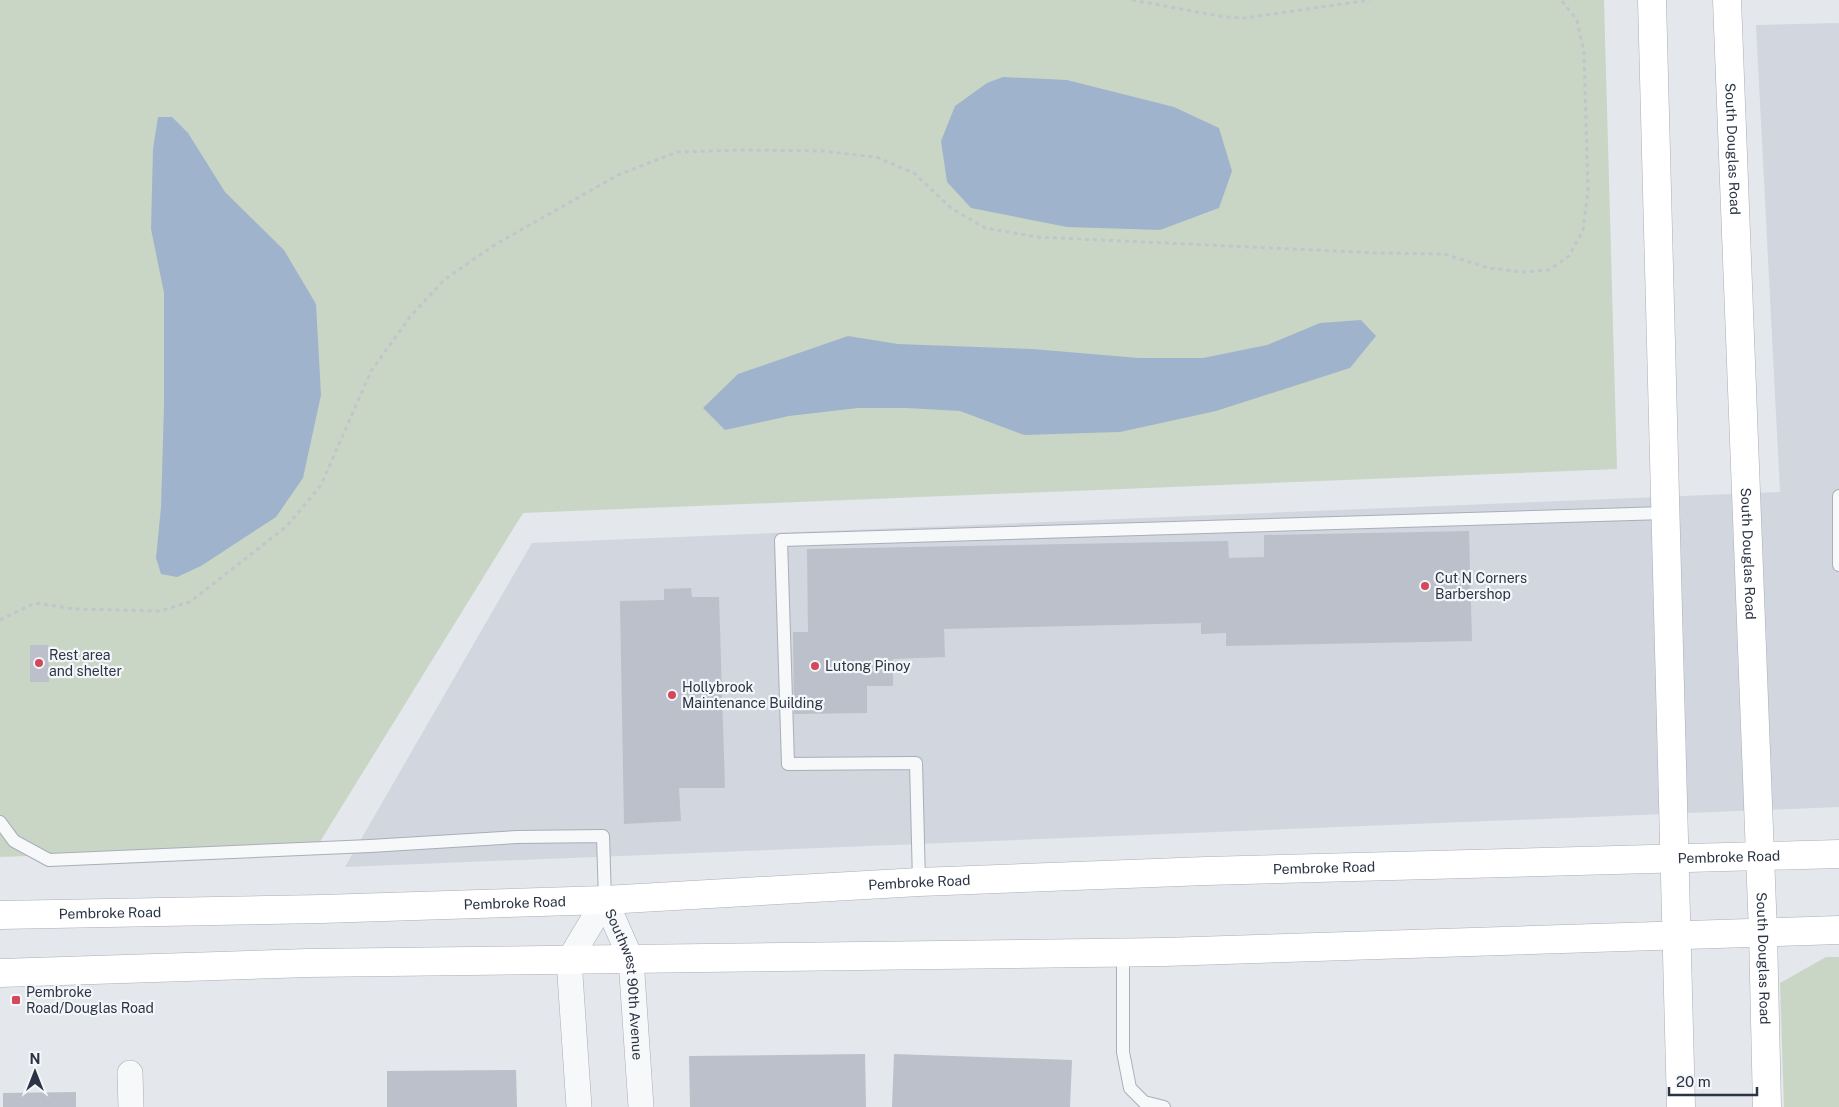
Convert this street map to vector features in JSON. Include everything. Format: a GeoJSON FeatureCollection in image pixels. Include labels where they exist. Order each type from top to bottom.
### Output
{"type":"FeatureCollection","features":[{"type":"Feature","properties":{"kind":"main road"},"geometry":{"type":"LineString","coordinates":[[1652,0],[1681,1107]]}},
{"type":"Feature","properties":{"kind":"main road","name":"South Douglas Road"},"geometry":{"type":"LineString","coordinates":[[1727,0],[1763,933],[1767,1107]]}},
{"type":"Feature","properties":{"kind":"main road","name":"Pembroke Road"},"geometry":{"type":"LineString","coordinates":[[0,915],[312,909],[605,900],[920,882],[1216,871],[1839,854]]}},
{"type":"Feature","properties":{"kind":"main road"},"geometry":{"type":"LineString","coordinates":[[0,973],[308,963],[1123,953],[1839,930]]}},
{"type":"Feature","properties":{"kind":"street","name":"Southwest 90th Avenue"},"geometry":{"type":"LineString","coordinates":[[605,900],[631,959],[642,1107]]}},
{"type":"Feature","properties":{"kind":"street","name":"Southwest 90th Avenue"},"geometry":{"type":"LineString","coordinates":[[569,960],[605,900]]}},
{"type":"Feature","properties":{"kind":"street"},"geometry":{"type":"LineString","coordinates":[[569,960],[579,1107]]}},
{"type":"Feature","properties":{"kind":"street"},"geometry":{"type":"LineString","coordinates":[[130,1073],[131,1107]]}},
{"type":"Feature","properties":{"kind":"lane"},"geometry":{"type":"LineString","coordinates":[[1839,496],[1839,565]]}},
{"type":"Feature","properties":{"kind":"lane"},"geometry":{"type":"LineString","coordinates":[[920,882],[916,764],[788,764],[781,540],[1665,513]]}},
{"type":"Feature","properties":{"kind":"lane"},"geometry":{"type":"LineString","coordinates":[[0,822],[14,841],[49,860],[370,846],[517,837],[603,836],[605,900]]}},
{"type":"Feature","properties":{"kind":"lane"},"geometry":{"type":"LineString","coordinates":[[1123,953],[1123,1052],[1130,1088],[1144,1102],[1164,1107]]}},
{"type":"Feature","properties":{"kind":"path"},"geometry":{"type":"LineString","coordinates":[[1132,0],[1225,17],[1245,18],[1370,0]]}},
{"type":"Feature","properties":{"kind":"path"},"geometry":{"type":"LineString","coordinates":[[0,620],[35,603],[75,609],[159,611],[190,602],[287,526],[321,485],[371,371],[409,318],[444,280],[496,244],[618,175],[677,152],[822,150],[876,157],[914,173],[952,208],[985,228],[1036,237],[1378,253],[1444,254],[1489,268],[1523,272],[1549,270],[1569,256],[1583,230],[1588,191],[1584,52],[1577,20],[1562,0]]}},
{"type":"Feature","properties":{"kind":"shaded area"},"geometry":{"type":"Polygon","coordinates":[[[1839,23],[1839,807],[345,867],[532,543],[1780,492],[1756,25],[1839,23]]]}},
{"type":"Feature","properties":{"kind":"green space"},"geometry":{"type":"Polygon","coordinates":[[[0,0],[1604,0],[1617,469],[523,513],[318,845],[0,857],[0,0]]]}},
{"type":"Feature","properties":{"kind":"green space"},"geometry":{"type":"Polygon","coordinates":[[[1826,957],[1839,957],[1839,1107],[1784,1107],[1780,983],[1826,957]]]}},
{"type":"Feature","properties":{"kind":"water"},"geometry":{"type":"Polygon","coordinates":[[[1003,77],[1067,80],[1174,107],[1219,128],[1232,171],[1219,208],[1160,230],[1067,227],[971,208],[947,182],[941,141],[955,106],[987,83],[1003,77]]]}},
{"type":"Feature","properties":{"kind":"water"},"geometry":{"type":"Polygon","coordinates":[[[158,117],[172,117],[188,133],[225,192],[284,250],[316,304],[321,395],[303,478],[276,517],[201,566],[177,577],[161,574],[156,558],[161,507],[164,405],[164,293],[151,229],[153,149],[158,117]]]}},
{"type":"Feature","properties":{"kind":"water"},"geometry":{"type":"Polygon","coordinates":[[[1361,320],[1376,336],[1350,368],[1216,411],[1120,432],[1024,435],[960,411],[906,408],[858,408],[789,416],[725,430],[703,408],[738,374],[848,336],[898,344],[1032,349],[1139,358],[1203,358],[1267,345],[1320,323],[1361,320]]]}},
{"type":"Feature","properties":{"kind":"building"},"geometry":{"type":"Polygon","coordinates":[[[1469,531],[1472,641],[1226,646],[1226,633],[1201,634],[1201,623],[944,629],[945,657],[893,659],[893,686],[867,686],[867,713],[794,714],[793,632],[808,632],[807,549],[1228,541],[1229,558],[1264,557],[1264,535],[1469,531]]]}},
{"type":"Feature","properties":{"kind":"building","name":"Hollybrook Maintenance Building"},"geometry":{"type":"Polygon","coordinates":[[[691,588],[692,597],[719,597],[725,788],[679,788],[681,821],[624,824],[620,601],[664,600],[664,589],[691,588]]]}},
{"type":"Feature","properties":{"kind":"building","name":"Rest area and shelter"},"geometry":{"type":"Polygon","coordinates":[[[30,645],[48,645],[49,682],[30,682],[30,645]]]}},
{"type":"Feature","properties":{"kind":"building"},"geometry":{"type":"Polygon","coordinates":[[[865,1054],[866,1107],[690,1107],[689,1056],[865,1054]]]}},
{"type":"Feature","properties":{"kind":"building"},"geometry":{"type":"Polygon","coordinates":[[[894,1054],[1072,1060],[1070,1107],[892,1107],[894,1054]]]}},
{"type":"Feature","properties":{"kind":"building"},"geometry":{"type":"Polygon","coordinates":[[[516,1070],[517,1107],[387,1107],[387,1071],[516,1070]]]}},
{"type":"Feature","properties":{"kind":"building"},"geometry":{"type":"Polygon","coordinates":[[[76,1092],[76,1107],[3,1107],[3,1093],[76,1092]]]}},
{"type":"Feature","properties":{"kind":"place","name":"Cut N Corners Barbershop"},"geometry":{"type":"Point","coordinates":[1425,586]}},
{"type":"Feature","properties":{"kind":"place","name":"Rest area and shelter"},"geometry":{"type":"Point","coordinates":[39,663]}},
{"type":"Feature","properties":{"kind":"place","name":"Lutong Pinoy"},"geometry":{"type":"Point","coordinates":[815,666]}},
{"type":"Feature","properties":{"kind":"place","name":"Hollybrook Maintenance Building"},"geometry":{"type":"Point","coordinates":[672,695]}},
{"type":"Feature","properties":{"kind":"place","name":"Pembroke Road/Douglas Road"},"geometry":{"type":"Point","coordinates":[16,1000]}}]}
